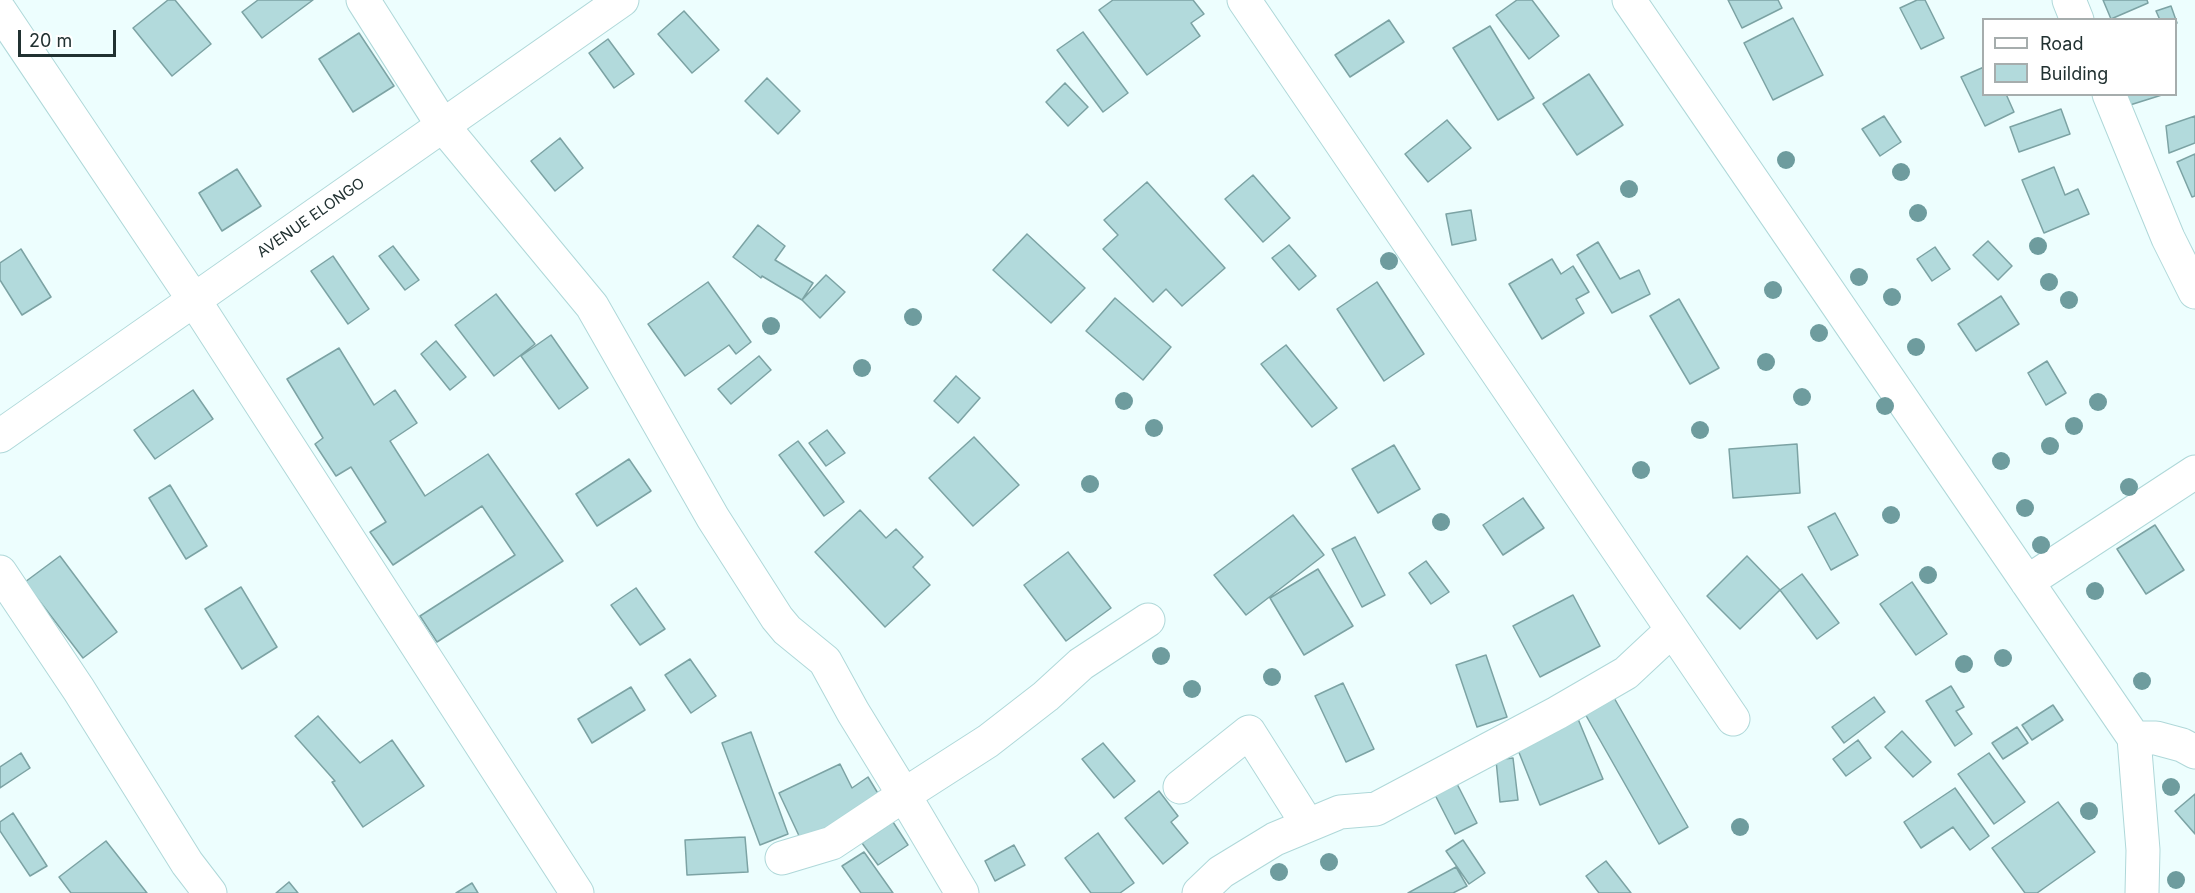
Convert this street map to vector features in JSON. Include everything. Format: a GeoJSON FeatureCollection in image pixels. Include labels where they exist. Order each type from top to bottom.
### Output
{"type":"FeatureCollection","features":[{"type":"Feature","properties":{"kind":"street"},"geometry":{"type":"LineString","coordinates":[[363,0],[443,126],[592,306],[713,518],[777,618],[787,630],[825,661],[853,712],[962,893]]}},
{"type":"Feature","properties":{"kind":"street","name":"AVENUE ELONGO"},"geometry":{"type":"LineString","coordinates":[[0,436],[622,0]]}},
{"type":"Feature","properties":{"kind":"street"},"geometry":{"type":"LineString","coordinates":[[1244,0],[1733,719]]}},
{"type":"Feature","properties":{"kind":"street"},"geometry":{"type":"LineString","coordinates":[[1629,0],[2133,738],[2143,850],[2142,893]]}},
{"type":"Feature","properties":{"kind":"street"},"geometry":{"type":"LineString","coordinates":[[2069,0],[2076,18]]}},
{"type":"Feature","properties":{"kind":"street"},"geometry":{"type":"LineString","coordinates":[[0,11],[194,300],[577,893]]}},
{"type":"Feature","properties":{"kind":"street"},"geometry":{"type":"LineString","coordinates":[[2110,96],[2168,238],[2195,292]]}},
{"type":"Feature","properties":{"kind":"street"},"geometry":{"type":"LineString","coordinates":[[2027,582],[2195,472]]}},
{"type":"Feature","properties":{"kind":"street"},"geometry":{"type":"LineString","coordinates":[[0,572],[79,690],[187,863],[210,893]]}},
{"type":"Feature","properties":{"kind":"street"},"geometry":{"type":"LineString","coordinates":[[782,858],[832,843],[988,741],[1046,696],[1081,664],[1148,620]]}},
{"type":"Feature","properties":{"kind":"street"},"geometry":{"type":"LineString","coordinates":[[1199,893],[1221,872],[1275,839],[1340,812],[1376,809],[1557,714],[1626,673],[1672,630]]}},
{"type":"Feature","properties":{"kind":"street"},"geometry":{"type":"LineString","coordinates":[[1180,787],[1249,732],[1308,825]]}},
{"type":"Feature","properties":{"kind":"street"},"geometry":{"type":"LineString","coordinates":[[2133,738],[2156,738],[2182,745],[2195,752]]}},
{"type":"Feature","properties":{"kind":"building"},"geometry":{"type":"Polygon","coordinates":[[[168,0],[175,0],[211,44],[172,76],[133,28],[168,0]]]}},
{"type":"Feature","properties":{"kind":"building"},"geometry":{"type":"Polygon","coordinates":[[[258,0],[313,0],[262,38],[242,12],[258,0]]]}},
{"type":"Feature","properties":{"kind":"building"},"geometry":{"type":"Polygon","coordinates":[[[1113,0],[1193,0],[1204,14],[1191,23],[1200,36],[1147,75],[1099,10],[1113,0]]]}},
{"type":"Feature","properties":{"kind":"building"},"geometry":{"type":"Polygon","coordinates":[[[1517,0],[1532,0],[1559,36],[1529,59],[1496,15],[1517,0]]]}},
{"type":"Feature","properties":{"kind":"building"},"geometry":{"type":"Polygon","coordinates":[[[1728,0],[1778,0],[1782,8],[1742,28],[1728,0]]]}},
{"type":"Feature","properties":{"kind":"building"},"geometry":{"type":"Polygon","coordinates":[[[1917,0],[1925,0],[1944,38],[1921,49],[1900,8],[1917,0]]]}},
{"type":"Feature","properties":{"kind":"building"},"geometry":{"type":"Polygon","coordinates":[[[2103,0],[2147,0],[2148,3],[2111,18],[2103,0]]]}},
{"type":"Feature","properties":{"kind":"building"},"geometry":{"type":"Polygon","coordinates":[[[2171,6],[2175,18],[2159,18],[2156,11],[2171,6]]]}},
{"type":"Feature","properties":{"kind":"building"},"geometry":{"type":"Polygon","coordinates":[[[684,11],[719,50],[692,73],[658,34],[684,11]]]}},
{"type":"Feature","properties":{"kind":"building"},"geometry":{"type":"Polygon","coordinates":[[[1793,18],[1823,75],[1773,100],[1744,43],[1793,18]]]}},
{"type":"Feature","properties":{"kind":"building"},"geometry":{"type":"Polygon","coordinates":[[[1389,20],[1404,42],[1350,77],[1335,55],[1389,20]]]}},
{"type":"Feature","properties":{"kind":"building"},"geometry":{"type":"Polygon","coordinates":[[[1490,26],[1534,98],[1498,120],[1453,48],[1490,26]]]}},
{"type":"Feature","properties":{"kind":"building"},"geometry":{"type":"Polygon","coordinates":[[[1083,32],[1128,93],[1103,112],[1057,50],[1083,32]]]}},
{"type":"Feature","properties":{"kind":"building"},"geometry":{"type":"Polygon","coordinates":[[[359,33],[394,86],[353,112],[319,59],[359,33]]]}},
{"type":"Feature","properties":{"kind":"building"},"geometry":{"type":"Polygon","coordinates":[[[608,39],[634,74],[614,88],[589,53],[608,39]]]}},
{"type":"Feature","properties":{"kind":"building"},"geometry":{"type":"Polygon","coordinates":[[[1982,68],[1982,96],[2007,96],[2014,112],[1985,126],[1961,77],[1982,68]]]}},
{"type":"Feature","properties":{"kind":"building"},"geometry":{"type":"Polygon","coordinates":[[[1589,74],[1623,125],[1577,155],[1543,104],[1589,74]]]}},
{"type":"Feature","properties":{"kind":"building"},"geometry":{"type":"Polygon","coordinates":[[[767,78],[800,111],[778,134],[745,101],[767,78]]]}},
{"type":"Feature","properties":{"kind":"building"},"geometry":{"type":"Polygon","coordinates":[[[1065,83],[1088,107],[1068,126],[1046,102],[1065,83]]]}},
{"type":"Feature","properties":{"kind":"building"},"geometry":{"type":"Polygon","coordinates":[[[2128,96],[2159,96],[2130,105],[2128,96]]]}},
{"type":"Feature","properties":{"kind":"building"},"geometry":{"type":"Polygon","coordinates":[[[2061,109],[2070,134],[2019,152],[2010,127],[2061,109]]]}},
{"type":"Feature","properties":{"kind":"building"},"geometry":{"type":"Polygon","coordinates":[[[1884,116],[1901,142],[1880,156],[1862,129],[1884,116]]]}},
{"type":"Feature","properties":{"kind":"building"},"geometry":{"type":"Polygon","coordinates":[[[2195,116],[2195,143],[2169,153],[2166,126],[2195,116]]]}},
{"type":"Feature","properties":{"kind":"building"},"geometry":{"type":"Polygon","coordinates":[[[1447,120],[1471,148],[1428,182],[1405,154],[1447,120]]]}},
{"type":"Feature","properties":{"kind":"building"},"geometry":{"type":"Polygon","coordinates":[[[560,138],[583,168],[555,191],[531,161],[560,138]]]}},
{"type":"Feature","properties":{"kind":"building"},"geometry":{"type":"Polygon","coordinates":[[[2195,154],[2195,196],[2192,197],[2177,162],[2195,154]]]}},
{"type":"Feature","properties":{"kind":"building"},"geometry":{"type":"Polygon","coordinates":[[[2054,167],[2065,195],[2078,189],[2089,214],[2044,233],[2022,180],[2054,167]]]}},
{"type":"Feature","properties":{"kind":"building"},"geometry":{"type":"Polygon","coordinates":[[[237,169],[261,206],[222,231],[199,193],[237,169]]]}},
{"type":"Feature","properties":{"kind":"building"},"geometry":{"type":"Polygon","coordinates":[[[1253,175],[1290,218],[1263,242],[1225,199],[1253,175]]]}},
{"type":"Feature","properties":{"kind":"building"},"geometry":{"type":"Polygon","coordinates":[[[1147,182],[1225,268],[1182,306],[1166,289],[1153,302],[1103,249],[1118,235],[1104,220],[1147,182]]]}},
{"type":"Feature","properties":{"kind":"building"},"geometry":{"type":"Polygon","coordinates":[[[1471,210],[1476,240],[1452,245],[1446,214],[1471,210]]]}},
{"type":"Feature","properties":{"kind":"building"},"geometry":{"type":"Polygon","coordinates":[[[758,225],[785,246],[775,260],[813,283],[802,300],[762,276],[761,278],[733,257],[758,225]]]}},
{"type":"Feature","properties":{"kind":"building"},"geometry":{"type":"Polygon","coordinates":[[[1027,234],[1085,288],[1051,323],[993,270],[1027,234]]]}},
{"type":"Feature","properties":{"kind":"building"},"geometry":{"type":"Polygon","coordinates":[[[1988,241],[2012,266],[1998,280],[1973,255],[1988,241]]]}},
{"type":"Feature","properties":{"kind":"building"},"geometry":{"type":"Polygon","coordinates":[[[1598,242],[1620,279],[1639,270],[1650,294],[1612,313],[1577,255],[1598,242]]]}},
{"type":"Feature","properties":{"kind":"building"},"geometry":{"type":"Polygon","coordinates":[[[1289,245],[1316,276],[1299,290],[1272,258],[1289,245]]]}},
{"type":"Feature","properties":{"kind":"building"},"geometry":{"type":"Polygon","coordinates":[[[393,246],[419,280],[405,290],[379,256],[393,246]]]}},
{"type":"Feature","properties":{"kind":"building"},"geometry":{"type":"Polygon","coordinates":[[[1935,247],[1950,269],[1932,281],[1917,259],[1935,247]]]}},
{"type":"Feature","properties":{"kind":"building"},"geometry":{"type":"Polygon","coordinates":[[[21,249],[51,297],[22,315],[0,280],[0,263],[21,249]]]}},
{"type":"Feature","properties":{"kind":"building"},"geometry":{"type":"Polygon","coordinates":[[[333,256],[369,309],[348,324],[311,271],[333,256]]]}},
{"type":"Feature","properties":{"kind":"building"},"geometry":{"type":"Polygon","coordinates":[[[1552,259],[1561,274],[1573,266],[1589,292],[1576,299],[1584,313],[1542,339],[1509,284],[1552,259]]]}},
{"type":"Feature","properties":{"kind":"building"},"geometry":{"type":"Polygon","coordinates":[[[826,275],[845,292],[820,318],[802,300],[826,275]]]}},
{"type":"Feature","properties":{"kind":"building"},"geometry":{"type":"Polygon","coordinates":[[[708,282],[751,342],[736,354],[729,345],[685,376],[648,324],[708,282]]]}},
{"type":"Feature","properties":{"kind":"building"},"geometry":{"type":"Polygon","coordinates":[[[1377,282],[1424,354],[1384,381],[1337,309],[1377,282]]]}},
{"type":"Feature","properties":{"kind":"building"},"geometry":{"type":"Polygon","coordinates":[[[496,294],[535,344],[494,376],[455,325],[496,294]]]}},
{"type":"Feature","properties":{"kind":"building"},"geometry":{"type":"Polygon","coordinates":[[[2001,296],[2019,324],[1976,351],[1958,324],[2001,296]]]}},
{"type":"Feature","properties":{"kind":"building"},"geometry":{"type":"Polygon","coordinates":[[[1115,298],[1171,347],[1143,380],[1086,331],[1115,298]]]}},
{"type":"Feature","properties":{"kind":"building"},"geometry":{"type":"Polygon","coordinates":[[[1679,299],[1719,368],[1690,384],[1650,316],[1679,299]]]}},
{"type":"Feature","properties":{"kind":"building"},"geometry":{"type":"Polygon","coordinates":[[[551,335],[588,388],[559,409],[521,356],[551,335]]]}},
{"type":"Feature","properties":{"kind":"building"},"geometry":{"type":"Polygon","coordinates":[[[436,341],[466,377],[450,390],[421,354],[436,341]]]}},
{"type":"Feature","properties":{"kind":"building"},"geometry":{"type":"Polygon","coordinates":[[[1286,345],[1337,408],[1312,427],[1261,364],[1286,345]]]}},
{"type":"Feature","properties":{"kind":"building"},"geometry":{"type":"Polygon","coordinates":[[[339,348],[374,405],[395,390],[417,423],[390,441],[425,496],[488,454],[563,561],[437,642],[420,616],[515,555],[482,506],[393,565],[370,532],[386,522],[351,467],[336,476],[315,444],[323,438],[287,379],[339,348]]]}},
{"type":"Feature","properties":{"kind":"building"},"geometry":{"type":"Polygon","coordinates":[[[759,356],[771,370],[731,404],[718,389],[759,356]]]}},
{"type":"Feature","properties":{"kind":"building"},"geometry":{"type":"Polygon","coordinates":[[[2047,361],[2066,393],[2046,405],[2028,373],[2047,361]]]}},
{"type":"Feature","properties":{"kind":"building"},"geometry":{"type":"Polygon","coordinates":[[[956,376],[980,398],[958,423],[934,401],[956,376]]]}},
{"type":"Feature","properties":{"kind":"building"},"geometry":{"type":"Polygon","coordinates":[[[193,390],[213,419],[155,459],[134,430],[193,390]]]}},
{"type":"Feature","properties":{"kind":"building"},"geometry":{"type":"Polygon","coordinates":[[[827,430],[845,453],[826,466],[809,443],[827,430]]]}},
{"type":"Feature","properties":{"kind":"building"},"geometry":{"type":"Polygon","coordinates":[[[974,437],[1019,485],[973,526],[929,478],[974,437]]]}},
{"type":"Feature","properties":{"kind":"building"},"geometry":{"type":"Polygon","coordinates":[[[798,441],[844,502],[824,516],[779,455],[798,441]]]}},
{"type":"Feature","properties":{"kind":"building"},"geometry":{"type":"Polygon","coordinates":[[[1797,444],[1800,493],[1733,498],[1729,449],[1797,444]]]}},
{"type":"Feature","properties":{"kind":"building"},"geometry":{"type":"Polygon","coordinates":[[[1394,445],[1420,489],[1378,513],[1352,469],[1394,445]]]}},
{"type":"Feature","properties":{"kind":"building"},"geometry":{"type":"Polygon","coordinates":[[[629,459],[651,491],[597,526],[576,494],[629,459]]]}},
{"type":"Feature","properties":{"kind":"building"},"geometry":{"type":"Polygon","coordinates":[[[170,485],[207,546],[186,559],[149,498],[170,485]]]}},
{"type":"Feature","properties":{"kind":"building"},"geometry":{"type":"Polygon","coordinates":[[[1523,498],[1544,528],[1503,555],[1483,525],[1523,498]]]}},
{"type":"Feature","properties":{"kind":"building"},"geometry":{"type":"Polygon","coordinates":[[[860,510],[886,538],[896,529],[923,557],[913,567],[930,585],[885,627],[815,552],[860,510]]]}},
{"type":"Feature","properties":{"kind":"building"},"geometry":{"type":"Polygon","coordinates":[[[1835,513],[1858,555],[1831,570],[1808,527],[1835,513]]]}},
{"type":"Feature","properties":{"kind":"building"},"geometry":{"type":"Polygon","coordinates":[[[1293,515],[1324,555],[1246,615],[1214,575],[1293,515]]]}},
{"type":"Feature","properties":{"kind":"building"},"geometry":{"type":"Polygon","coordinates":[[[2155,525],[2184,570],[2146,594],[2117,549],[2155,525]]]}},
{"type":"Feature","properties":{"kind":"building"},"geometry":{"type":"Polygon","coordinates":[[[1355,537],[1385,595],[1362,607],[1332,549],[1355,537]]]}},
{"type":"Feature","properties":{"kind":"building"},"geometry":{"type":"Polygon","coordinates":[[[1068,552],[1111,608],[1066,641],[1024,585],[1068,552]]]}},
{"type":"Feature","properties":{"kind":"building"},"geometry":{"type":"Polygon","coordinates":[[[60,556],[117,632],[83,658],[25,582],[60,556]]]}},
{"type":"Feature","properties":{"kind":"building"},"geometry":{"type":"Polygon","coordinates":[[[1747,556],[1780,590],[1740,629],[1707,596],[1747,556]]]}},
{"type":"Feature","properties":{"kind":"building"},"geometry":{"type":"Polygon","coordinates":[[[1426,561],[1449,592],[1431,604],[1409,573],[1426,561]]]}},
{"type":"Feature","properties":{"kind":"building"},"geometry":{"type":"Polygon","coordinates":[[[1318,569],[1353,626],[1304,655],[1270,598],[1318,569]]]}},
{"type":"Feature","properties":{"kind":"building"},"geometry":{"type":"Polygon","coordinates":[[[1802,574],[1839,623],[1817,639],[1780,590],[1802,574]]]}},
{"type":"Feature","properties":{"kind":"building"},"geometry":{"type":"Polygon","coordinates":[[[1912,582],[1947,634],[1916,655],[1880,604],[1912,582]]]}},
{"type":"Feature","properties":{"kind":"building"},"geometry":{"type":"Polygon","coordinates":[[[241,587],[277,647],[242,669],[205,609],[241,587]]]}},
{"type":"Feature","properties":{"kind":"building"},"geometry":{"type":"Polygon","coordinates":[[[636,588],[665,629],[640,645],[611,605],[636,588]]]}},
{"type":"Feature","properties":{"kind":"building"},"geometry":{"type":"Polygon","coordinates":[[[1573,595],[1600,646],[1540,677],[1513,626],[1573,595]]]}},
{"type":"Feature","properties":{"kind":"building"},"geometry":{"type":"Polygon","coordinates":[[[1486,655],[1507,717],[1477,727],[1456,665],[1486,655]]]}},
{"type":"Feature","properties":{"kind":"building"},"geometry":{"type":"Polygon","coordinates":[[[690,659],[716,696],[691,713],[665,675],[690,659]]]}},
{"type":"Feature","properties":{"kind":"building"},"geometry":{"type":"Polygon","coordinates":[[[1343,683],[1374,749],[1346,762],[1315,696],[1343,683]]]}},
{"type":"Feature","properties":{"kind":"building"},"geometry":{"type":"Polygon","coordinates":[[[1951,686],[1964,707],[1956,711],[1972,734],[1955,746],[1926,701],[1951,686]]]}},
{"type":"Feature","properties":{"kind":"building"},"geometry":{"type":"Polygon","coordinates":[[[631,687],[645,710],[592,743],[578,719],[631,687]]]}},
{"type":"Feature","properties":{"kind":"building"},"geometry":{"type":"Polygon","coordinates":[[[1613,696],[1688,827],[1659,844],[1584,712],[1613,696]]]}},
{"type":"Feature","properties":{"kind":"building"},"geometry":{"type":"Polygon","coordinates":[[[1874,697],[1885,712],[1844,743],[1832,727],[1874,697]]]}},
{"type":"Feature","properties":{"kind":"building"},"geometry":{"type":"Polygon","coordinates":[[[2053,705],[2063,720],[2032,740],[2022,725],[2053,705]]]}},
{"type":"Feature","properties":{"kind":"building"},"geometry":{"type":"Polygon","coordinates":[[[318,716],[360,763],[392,740],[424,786],[363,827],[332,782],[335,781],[295,736],[318,716]]]}},
{"type":"Feature","properties":{"kind":"building"},"geometry":{"type":"Polygon","coordinates":[[[1578,719],[1603,779],[1540,805],[1516,745],[1578,719]]]}},
{"type":"Feature","properties":{"kind":"building"},"geometry":{"type":"Polygon","coordinates":[[[2017,727],[2028,743],[2003,759],[1992,743],[2017,727]]]}},
{"type":"Feature","properties":{"kind":"building"},"geometry":{"type":"Polygon","coordinates":[[[1902,731],[1931,762],[1913,777],[1885,747],[1902,731]]]}},
{"type":"Feature","properties":{"kind":"building"},"geometry":{"type":"Polygon","coordinates":[[[751,732],[788,834],[760,845],[722,743],[751,732]]]}},
{"type":"Feature","properties":{"kind":"building"},"geometry":{"type":"Polygon","coordinates":[[[1858,740],[1871,758],[1846,776],[1833,759],[1858,740]]]}},
{"type":"Feature","properties":{"kind":"building"},"geometry":{"type":"Polygon","coordinates":[[[1103,743],[1135,781],[1114,798],[1082,759],[1103,743]]]}},
{"type":"Feature","properties":{"kind":"building"},"geometry":{"type":"Polygon","coordinates":[[[21,753],[30,768],[0,788],[0,767],[21,753]]]}},
{"type":"Feature","properties":{"kind":"building"},"geometry":{"type":"Polygon","coordinates":[[[1989,753],[2025,802],[1994,824],[1958,774],[1989,753]]]}},
{"type":"Feature","properties":{"kind":"building"},"geometry":{"type":"Polygon","coordinates":[[[1513,758],[1518,800],[1500,802],[1496,760],[1513,758]]]}},
{"type":"Feature","properties":{"kind":"building"},"geometry":{"type":"Polygon","coordinates":[[[840,764],[852,788],[868,777],[882,800],[801,840],[779,793],[840,764]]]}},
{"type":"Feature","properties":{"kind":"building"},"geometry":{"type":"Polygon","coordinates":[[[1455,780],[1477,823],[1455,834],[1433,791],[1455,780]]]}},
{"type":"Feature","properties":{"kind":"building"},"geometry":{"type":"Polygon","coordinates":[[[1955,788],[1989,836],[1970,850],[1953,827],[1921,848],[1904,822],[1955,788]]]}},
{"type":"Feature","properties":{"kind":"building"},"geometry":{"type":"Polygon","coordinates":[[[1159,791],[1178,816],[1171,822],[1188,843],[1163,864],[1125,818],[1159,791]]]}},
{"type":"Feature","properties":{"kind":"building"},"geometry":{"type":"Polygon","coordinates":[[[2195,794],[2195,834],[2175,811],[2195,794]]]}},
{"type":"Feature","properties":{"kind":"building"},"geometry":{"type":"Polygon","coordinates":[[[2058,802],[2095,852],[2037,893],[2025,893],[1992,848],[2058,802]]]}},
{"type":"Feature","properties":{"kind":"building"},"geometry":{"type":"Polygon","coordinates":[[[13,813],[47,866],[30,876],[0,831],[0,822],[13,813]]]}},
{"type":"Feature","properties":{"kind":"building"},"geometry":{"type":"Polygon","coordinates":[[[893,822],[908,845],[878,865],[862,843],[893,822]]]}},
{"type":"Feature","properties":{"kind":"building"},"geometry":{"type":"Polygon","coordinates":[[[1098,833],[1134,883],[1120,893],[1091,893],[1065,858],[1098,833]]]}},
{"type":"Feature","properties":{"kind":"building"},"geometry":{"type":"Polygon","coordinates":[[[745,837],[748,872],[687,875],[685,840],[745,837]]]}},
{"type":"Feature","properties":{"kind":"building"},"geometry":{"type":"Polygon","coordinates":[[[1463,840],[1485,873],[1469,884],[1446,851],[1463,840]]]}},
{"type":"Feature","properties":{"kind":"building"},"geometry":{"type":"Polygon","coordinates":[[[106,841],[147,893],[71,893],[59,877],[106,841]]]}},
{"type":"Feature","properties":{"kind":"building"},"geometry":{"type":"Polygon","coordinates":[[[1014,845],[1025,865],[995,881],[985,861],[1014,845]]]}},
{"type":"Feature","properties":{"kind":"building"},"geometry":{"type":"Polygon","coordinates":[[[864,852],[893,893],[861,893],[842,866],[864,852]]]}},
{"type":"Feature","properties":{"kind":"building"},"geometry":{"type":"Polygon","coordinates":[[[1606,861],[1631,893],[1599,893],[1586,876],[1606,861]]]}},
{"type":"Feature","properties":{"kind":"building"},"geometry":{"type":"Polygon","coordinates":[[[1456,867],[1467,886],[1453,893],[1408,893],[1456,867]]]}},
{"type":"Feature","properties":{"kind":"building"},"geometry":{"type":"Polygon","coordinates":[[[289,882],[298,893],[276,893],[289,882]]]}},
{"type":"Feature","properties":{"kind":"building"},"geometry":{"type":"Polygon","coordinates":[[[472,883],[478,893],[456,893],[472,883]]]}}]}
